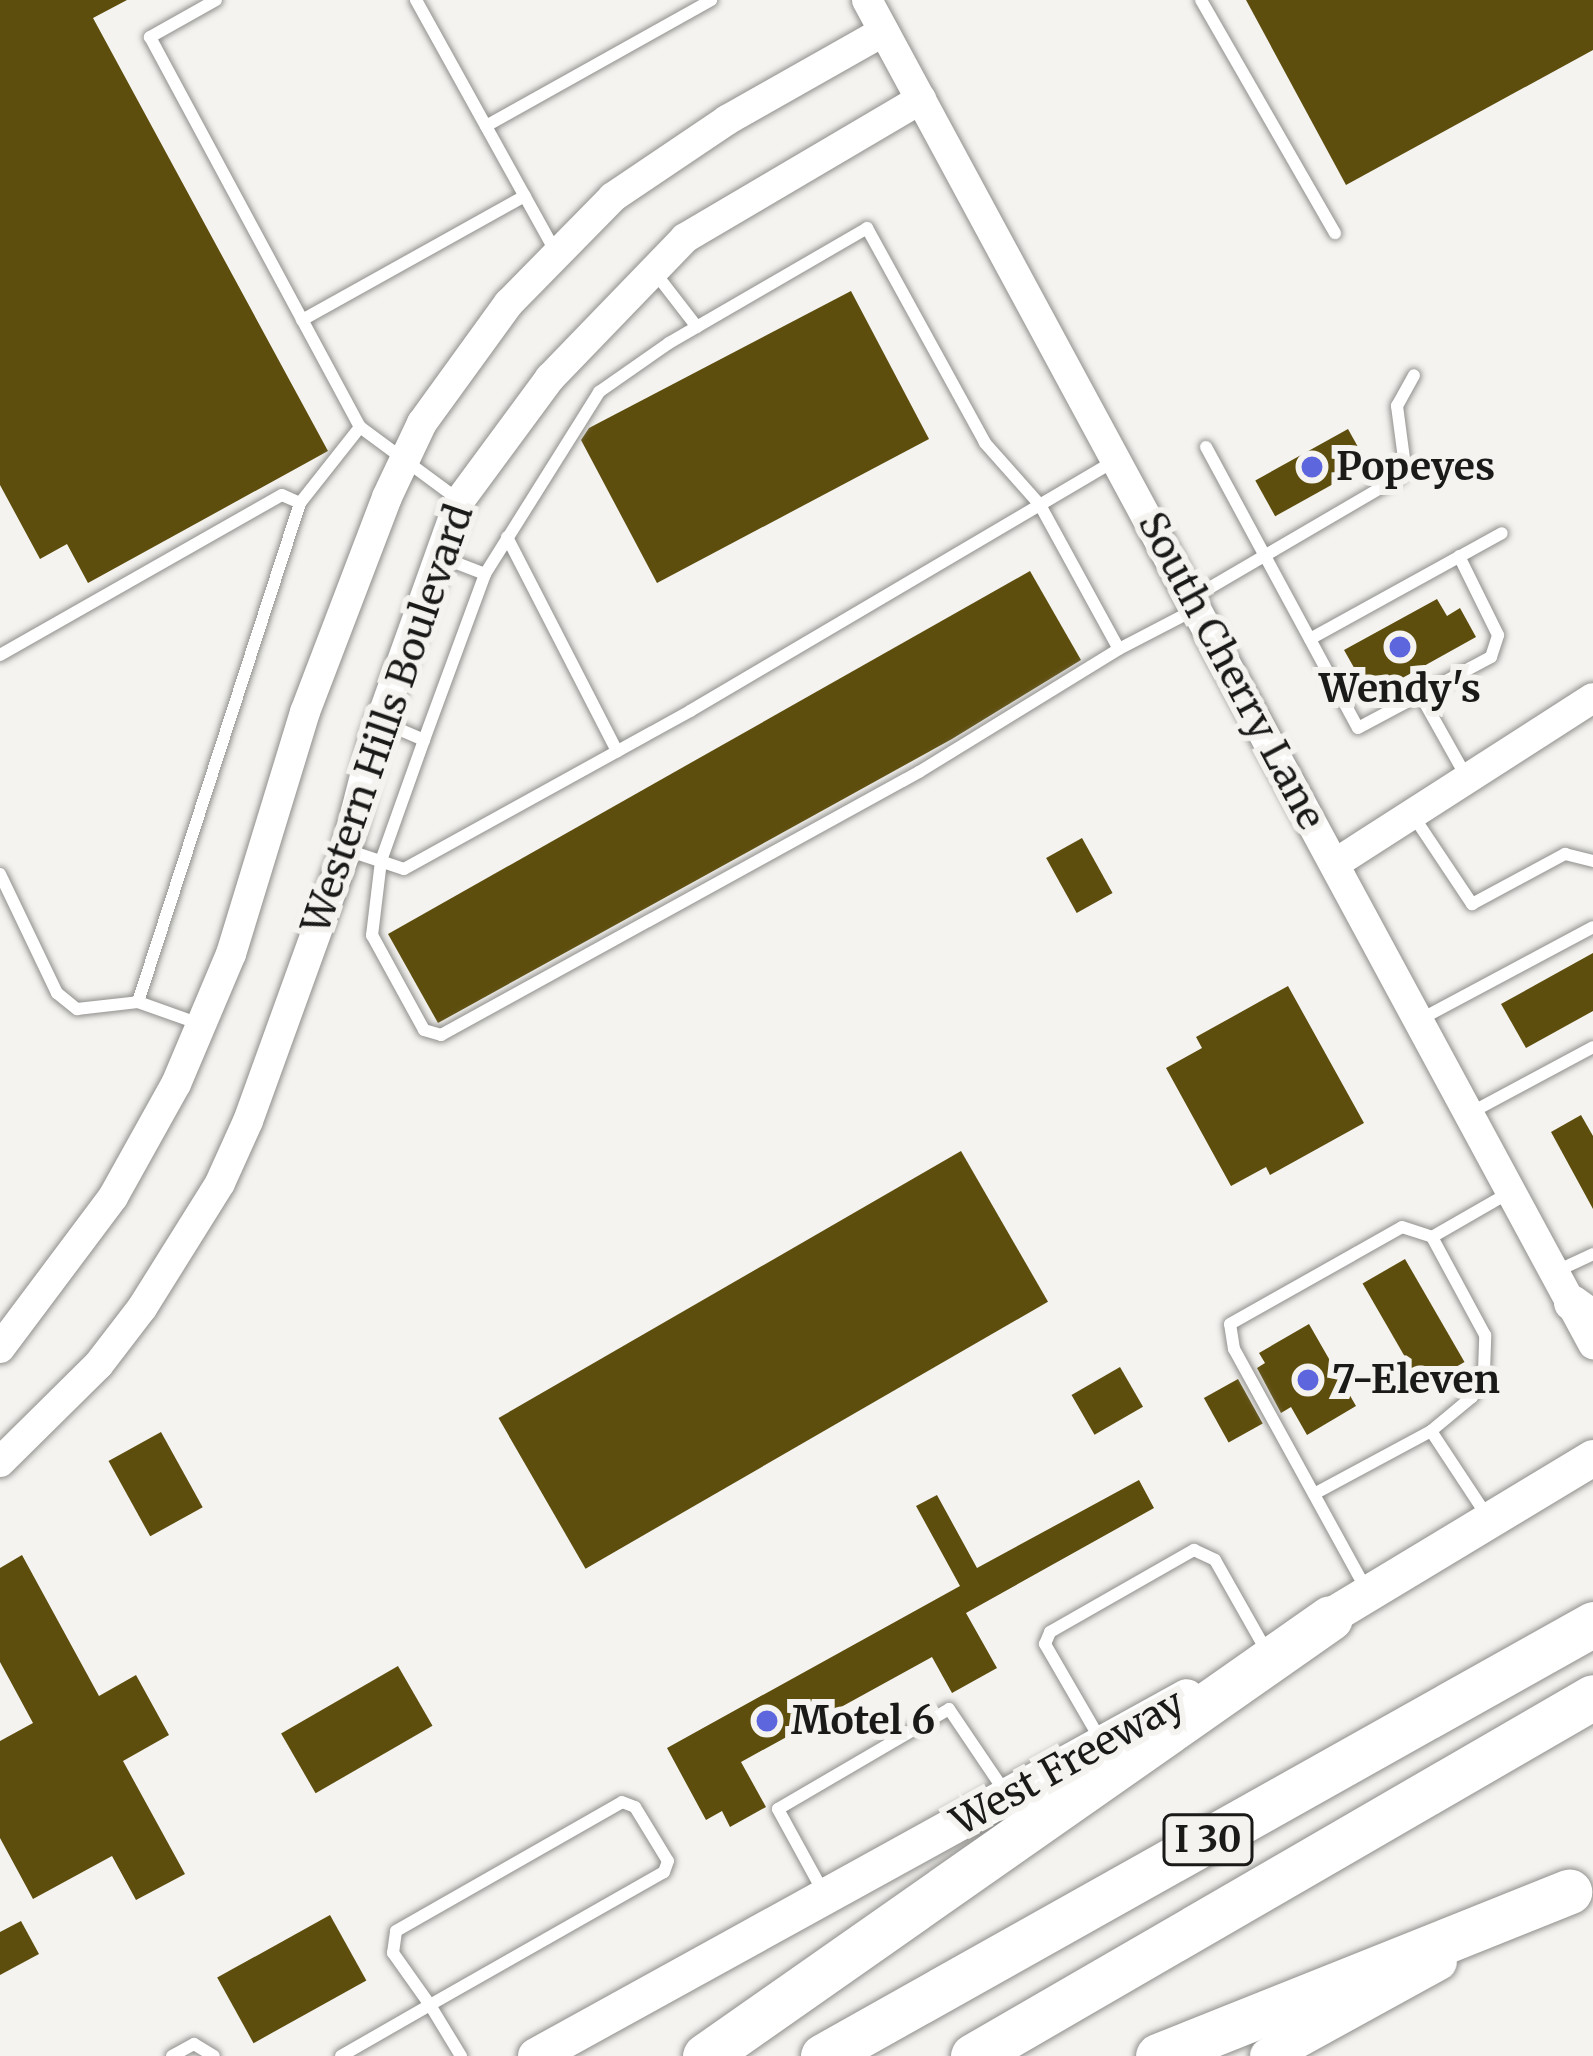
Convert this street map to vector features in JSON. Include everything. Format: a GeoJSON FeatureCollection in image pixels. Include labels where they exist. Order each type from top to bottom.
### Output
{"type":"FeatureCollection","features":[{"type":"Feature","properties":{"kind":"highway"},"geometry":{"type":"LineString","coordinates":[[705,2056],[1110,1754],[1330,1618]]}},
{"type":"Feature","properties":{"kind":"highway","name":"I 30"},"geometry":{"type":"LineString","coordinates":[[823,2056],[1593,1624]]}},
{"type":"Feature","properties":{"kind":"highway","name":"I 30"},"geometry":{"type":"LineString","coordinates":[[973,2056],[1593,1697]]}},
{"type":"Feature","properties":{"kind":"highway"},"geometry":{"type":"LineString","coordinates":[[1158,2056],[1581,1885]]}},
{"type":"Feature","properties":{"kind":"main road"},"geometry":{"type":"LineString","coordinates":[[1330,1618],[1593,1458]]}},
{"type":"Feature","properties":{"kind":"main road","name":"West Freeway"},"geometry":{"type":"LineString","coordinates":[[536,2056],[1008,1796],[1110,1754]]}},
{"type":"Feature","properties":{"kind":"main road"},"geometry":{"type":"LineString","coordinates":[[1268,2056],[1309,2046],[1581,1885]]}},
{"type":"Feature","properties":{"kind":"street","name":"South Cherry Lane"},"geometry":{"type":"LineString","coordinates":[[867,0],[1574,1298],[1593,1344]]}},
{"type":"Feature","properties":{"kind":"street","name":"Western Hills Boulevard"},"geometry":{"type":"LineString","coordinates":[[0,1348],[113,1197],[176,1084],[231,954],[305,712],[422,423],[509,303],[556,251],[662,161],[884,31]]}},
{"type":"Feature","properties":{"kind":"street","name":"Western Hills Boulevard"},"geometry":{"type":"LineString","coordinates":[[0,1462],[99,1364],[142,1308],[220,1183],[346,850],[381,722],[460,500],[550,378],[652,268],[745,199],[921,99]]}},
{"type":"Feature","properties":{"kind":"street"},"geometry":{"type":"LineString","coordinates":[[1336,863],[1593,698]]}},
{"type":"Feature","properties":{"kind":"lane"},"geometry":{"type":"LineString","coordinates":[[216,0],[150,37],[360,427],[460,500]]}},
{"type":"Feature","properties":{"kind":"lane"},"geometry":{"type":"LineString","coordinates":[[416,0],[556,251]]}},
{"type":"Feature","properties":{"kind":"lane"},"geometry":{"type":"LineString","coordinates":[[486,126],[711,0]]}},
{"type":"Feature","properties":{"kind":"lane"},"geometry":{"type":"LineString","coordinates":[[1202,0],[1335,233]]}},
{"type":"Feature","properties":{"kind":"lane"},"geometry":{"type":"LineString","coordinates":[[302,320],[525,196]]}},
{"type":"Feature","properties":{"kind":"lane"},"geometry":{"type":"LineString","coordinates":[[1119,649],[1040,505],[985,442],[866,228],[697,327],[599,392],[485,574],[381,861],[372,935],[424,1030],[441,1035],[919,772],[1194,603],[1264,554],[1399,477],[1406,466],[1397,406],[1414,375]]}},
{"type":"Feature","properties":{"kind":"lane"},"geometry":{"type":"LineString","coordinates":[[652,268],[697,327]]}},
{"type":"Feature","properties":{"kind":"lane"},"geometry":{"type":"LineString","coordinates":[[138,1002],[300,503],[360,427]]}},
{"type":"Feature","properties":{"kind":"lane"},"geometry":{"type":"LineString","coordinates":[[1206,447],[1358,728],[1477,667],[1498,645],[1498,635],[1459,556]]}},
{"type":"Feature","properties":{"kind":"lane"},"geometry":{"type":"LineString","coordinates":[[346,850],[404,869],[617,751],[1117,460]]}},
{"type":"Feature","properties":{"kind":"lane"},"geometry":{"type":"LineString","coordinates":[[0,655],[282,495],[300,503]]}},
{"type":"Feature","properties":{"kind":"lane"},"geometry":{"type":"LineString","coordinates":[[1310,639],[1502,533]]}},
{"type":"Feature","properties":{"kind":"lane"},"geometry":{"type":"LineString","coordinates":[[507,537],[617,751]]}},
{"type":"Feature","properties":{"kind":"lane"},"geometry":{"type":"LineString","coordinates":[[439,556],[485,574]]}},
{"type":"Feature","properties":{"kind":"lane"},"geometry":{"type":"LineString","coordinates":[[1421,696],[1468,778]]}},
{"type":"Feature","properties":{"kind":"lane"},"geometry":{"type":"LineString","coordinates":[[381,722],[424,740]]}},
{"type":"Feature","properties":{"kind":"lane"},"geometry":{"type":"LineString","coordinates":[[1412,814],[1472,904],[1565,854],[1593,861]]}},
{"type":"Feature","properties":{"kind":"lane"},"geometry":{"type":"LineString","coordinates":[[0,874],[56,992],[77,1010],[138,1002],[201,1025]]}},
{"type":"Feature","properties":{"kind":"lane"},"geometry":{"type":"LineString","coordinates":[[1420,1019],[1593,927]]}},
{"type":"Feature","properties":{"kind":"lane"},"geometry":{"type":"LineString","coordinates":[[1471,1113],[1593,1047]]}},
{"type":"Feature","properties":{"kind":"lane"},"geometry":{"type":"LineString","coordinates":[[1432,1237],[1513,1191]]}},
{"type":"Feature","properties":{"kind":"lane"},"geometry":{"type":"LineString","coordinates":[[1313,1494],[1431,1431],[1472,1397],[1488,1352],[1485,1335],[1432,1237],[1402,1227],[1230,1324],[1228,1336],[1313,1494],[1369,1594]]}},
{"type":"Feature","properties":{"kind":"lane"},"geometry":{"type":"LineString","coordinates":[[1574,1298],[1593,1254]]}},
{"type":"Feature","properties":{"kind":"lane"},"geometry":{"type":"LineString","coordinates":[[1431,1431],[1490,1521]]}},
{"type":"Feature","properties":{"kind":"lane"},"geometry":{"type":"LineString","coordinates":[[1110,1754],[1045,1644],[1050,1632],[1195,1550],[1215,1560],[1269,1656]]}},
{"type":"Feature","properties":{"kind":"lane"},"geometry":{"type":"LineString","coordinates":[[825,1896],[778,1809],[949,1709],[1008,1796]]}},
{"type":"Feature","properties":{"kind":"lane"},"geometry":{"type":"LineString","coordinates":[[341,2056],[430,2006],[664,1872],[668,1861],[635,1807],[622,1802],[396,1931],[393,1953],[430,2006],[461,2056]]}},
{"type":"Feature","properties":{"kind":"lane"},"geometry":{"type":"LineString","coordinates":[[172,2056],[194,2044],[214,2056]]}},
{"type":"Feature","properties":{"kind":"building"},"geometry":{"type":"Polygon","coordinates":[[[0,0],[127,0],[93,18],[328,451],[88,583],[67,544],[40,559],[0,485],[0,0]]]}},
{"type":"Feature","properties":{"kind":"building"},"geometry":{"type":"Polygon","coordinates":[[[1246,0],[1593,0],[1593,50],[1346,185],[1246,0]]]}},
{"type":"Feature","properties":{"kind":"building"},"geometry":{"type":"Polygon","coordinates":[[[851,291],[929,439],[657,583],[581,440],[589,428],[851,291]]]}},
{"type":"Feature","properties":{"kind":"building"},"geometry":{"type":"Polygon","coordinates":[[[1348,429],[1368,465],[1275,516],[1255,480],[1348,429]]]}},
{"type":"Feature","properties":{"kind":"building"},"geometry":{"type":"Polygon","coordinates":[[[1030,571],[1081,660],[952,739],[438,1023],[388,934],[1030,571]]]}},
{"type":"Feature","properties":{"kind":"building"},"geometry":{"type":"Polygon","coordinates":[[[1437,599],[1447,616],[1460,608],[1476,637],[1370,696],[1344,650],[1437,599]]]}},
{"type":"Feature","properties":{"kind":"building"},"geometry":{"type":"Polygon","coordinates":[[[1082,838],[1113,893],[1077,913],[1046,858],[1082,838]]]}},
{"type":"Feature","properties":{"kind":"building"},"geometry":{"type":"Polygon","coordinates":[[[1593,953],[1593,1011],[1526,1048],[1501,1004],[1593,953]]]}},
{"type":"Feature","properties":{"kind":"building"},"geometry":{"type":"Polygon","coordinates":[[[1288,986],[1364,1123],[1270,1175],[1266,1167],[1231,1186],[1166,1068],[1202,1048],[1196,1037],[1288,986]]]}},
{"type":"Feature","properties":{"kind":"building"},"geometry":{"type":"Polygon","coordinates":[[[1581,1115],[1593,1136],[1593,1209],[1551,1132],[1581,1115]]]}},
{"type":"Feature","properties":{"kind":"building"},"geometry":{"type":"Polygon","coordinates":[[[961,1151],[1048,1302],[586,1569],[499,1418],[961,1151]]]}},
{"type":"Feature","properties":{"kind":"building"},"geometry":{"type":"Polygon","coordinates":[[[1405,1259],[1464,1362],[1422,1387],[1363,1284],[1405,1259]]]}},
{"type":"Feature","properties":{"kind":"building","name":"7-Eleven"},"geometry":{"type":"Polygon","coordinates":[[[1309,1324],[1356,1406],[1307,1435],[1291,1407],[1281,1413],[1257,1368],[1265,1363],[1259,1353],[1309,1324]]]}},
{"type":"Feature","properties":{"kind":"building"},"geometry":{"type":"Polygon","coordinates":[[[1120,1367],[1143,1407],[1095,1435],[1072,1395],[1120,1367]]]}},
{"type":"Feature","properties":{"kind":"building"},"geometry":{"type":"Polygon","coordinates":[[[1238,1379],[1263,1424],[1229,1443],[1204,1398],[1238,1379]]]}},
{"type":"Feature","properties":{"kind":"building"},"geometry":{"type":"Polygon","coordinates":[[[161,1432],[203,1507],[150,1536],[109,1461],[161,1432]]]}},
{"type":"Feature","properties":{"kind":"building","name":"Motel 6"},"geometry":{"type":"Polygon","coordinates":[[[1139,1480],[1154,1508],[966,1613],[997,1668],[952,1693],[932,1657],[741,1762],[766,1807],[730,1827],[722,1811],[706,1820],[667,1748],[960,1586],[916,1506],[937,1495],[977,1568],[1139,1480]]]}},
{"type":"Feature","properties":{"kind":"building"},"geometry":{"type":"Polygon","coordinates":[[[22,1555],[99,1696],[136,1675],[169,1735],[123,1761],[185,1874],[136,1900],[112,1856],[33,1899],[0,1838],[0,1741],[33,1723],[0,1662],[0,1568],[22,1555]]]}},
{"type":"Feature","properties":{"kind":"building"},"geometry":{"type":"Polygon","coordinates":[[[398,1666],[432,1726],[316,1793],[281,1734],[398,1666]]]}},
{"type":"Feature","properties":{"kind":"building"},"geometry":{"type":"Polygon","coordinates":[[[330,1915],[366,1981],[254,2043],[217,1978],[330,1915]]]}},
{"type":"Feature","properties":{"kind":"building"},"geometry":{"type":"Polygon","coordinates":[[[21,1921],[39,1954],[0,1975],[0,1932],[21,1921]]]}},
{"type":"Feature","properties":{"kind":"place","name":"Popeyes"},"geometry":{"type":"Point","coordinates":[1312,467]}},
{"type":"Feature","properties":{"kind":"place","name":"Wendy's"},"geometry":{"type":"Point","coordinates":[1400,647]}},
{"type":"Feature","properties":{"kind":"place","name":"7-Eleven"},"geometry":{"type":"Point","coordinates":[1308,1380]}},
{"type":"Feature","properties":{"kind":"place","name":"Motel 6"},"geometry":{"type":"Point","coordinates":[767,1721]}}]}
